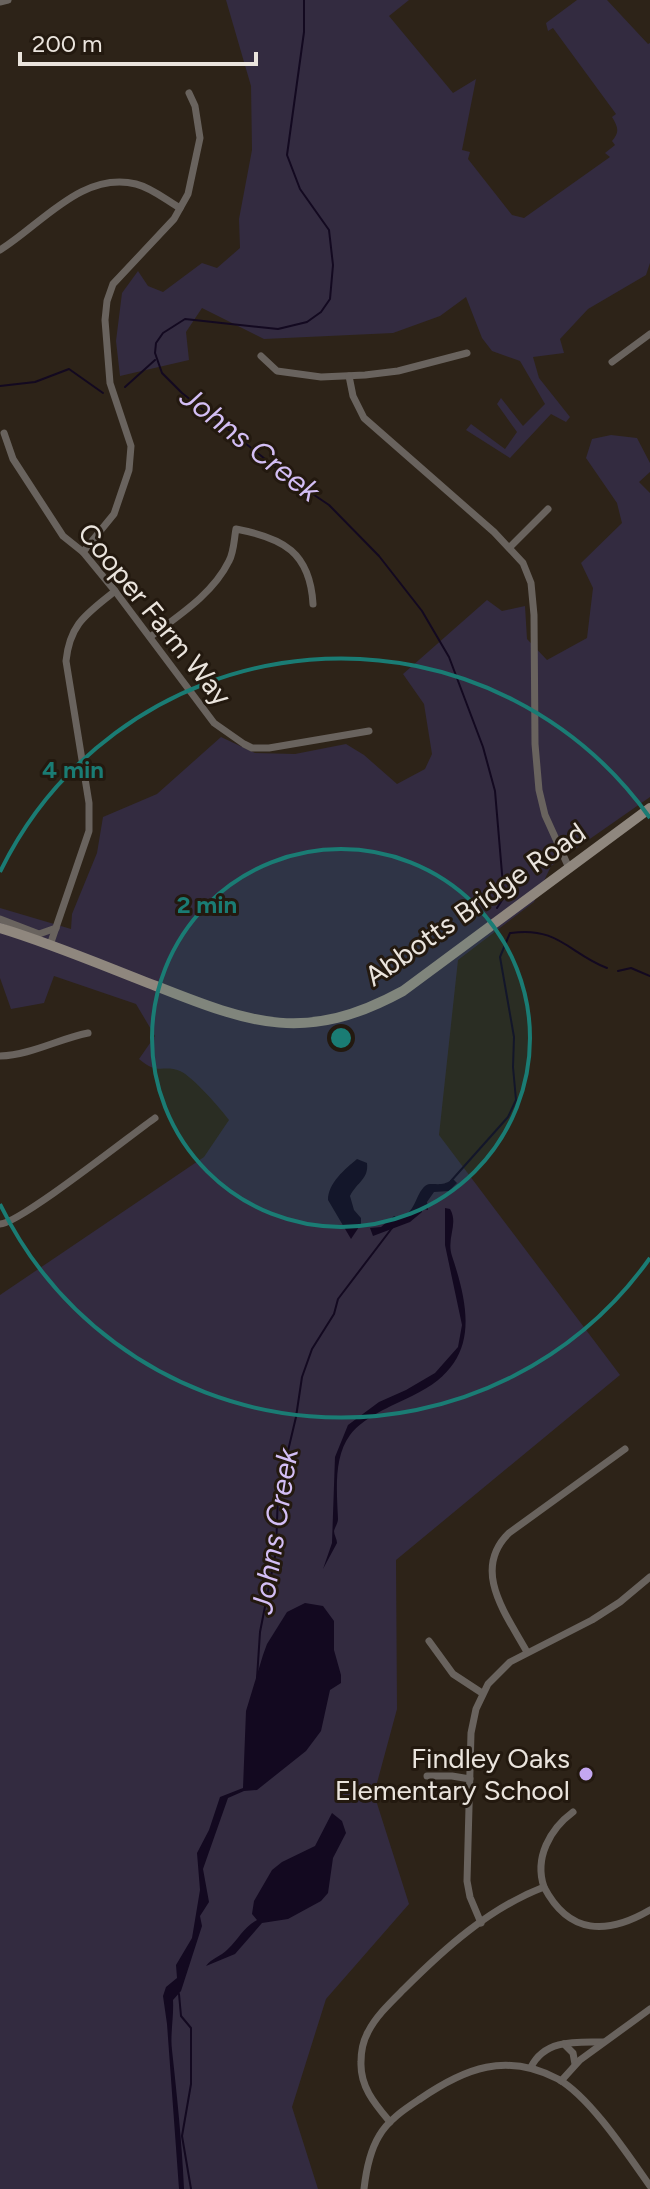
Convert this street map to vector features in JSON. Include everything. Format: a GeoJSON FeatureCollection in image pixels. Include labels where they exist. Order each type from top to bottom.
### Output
{"type":"FeatureCollection","features":[{"type":"Feature","properties":{"kind":"main road","name":"Abbotts Bridge Road"},"geometry":{"type":"LineString","coordinates":[[0,928],[243,1018],[293,1023],[325,1021],[377,1005],[403,991],[650,808]]}},
{"type":"Feature","properties":{"kind":"street"},"geometry":{"type":"LineString","coordinates":[[0,2],[8,0]]}},
{"type":"Feature","properties":{"kind":"street"},"geometry":{"type":"LineString","coordinates":[[83,552],[114,514],[129,470],[131,446],[110,383],[105,320],[107,301],[113,284],[174,219],[193,177],[200,138],[195,106],[189,93]]}},
{"type":"Feature","properties":{"kind":"street"},"geometry":{"type":"LineString","coordinates":[[0,250],[80,192],[103,183],[138,185],[180,208]]}},
{"type":"Feature","properties":{"kind":"street"},"geometry":{"type":"LineString","coordinates":[[612,362],[650,334]]}},
{"type":"Feature","properties":{"kind":"street"},"geometry":{"type":"LineString","coordinates":[[261,356],[277,371],[321,377],[398,371],[467,353]]}},
{"type":"Feature","properties":{"kind":"street"},"geometry":{"type":"LineString","coordinates":[[349,376],[353,396],[364,418],[510,547],[523,563],[531,583],[534,615],[535,744],[539,790],[545,815],[569,868]]}},
{"type":"Feature","properties":{"kind":"street","name":"Cooper Farm Way"},"geometry":{"type":"LineString","coordinates":[[4,433],[13,459],[63,536],[83,552],[115,591],[214,723],[252,748],[269,748],[369,731]]}},
{"type":"Feature","properties":{"kind":"street"},"geometry":{"type":"LineString","coordinates":[[510,547],[548,509]]}},
{"type":"Feature","properties":{"kind":"street"},"geometry":{"type":"LineString","coordinates":[[150,637],[213,585],[231,559],[236,529],[269,538],[296,553],[308,574],[313,604]]}},
{"type":"Feature","properties":{"kind":"street"},"geometry":{"type":"LineString","coordinates":[[50,945],[89,831],[89,803],[66,661],[68,642],[82,617],[115,591]]}},
{"type":"Feature","properties":{"kind":"street"},"geometry":{"type":"LineString","coordinates":[[0,919],[39,934],[56,928]]}},
{"type":"Feature","properties":{"kind":"street"},"geometry":{"type":"LineString","coordinates":[[0,1056],[25,1053],[88,1033]]}},
{"type":"Feature","properties":{"kind":"street"},"geometry":{"type":"LineString","coordinates":[[0,1224],[11,1222],[43,1201],[155,1118]]}},
{"type":"Feature","properties":{"kind":"street"},"geometry":{"type":"LineString","coordinates":[[527,1652],[494,1589],[491,1576],[494,1551],[509,1533],[625,1449]]}},
{"type":"Feature","properties":{"kind":"street"},"geometry":{"type":"LineString","coordinates":[[481,1923],[467,1881],[471,1733],[482,1693],[495,1675],[527,1652],[592,1620],[650,1577]]}},
{"type":"Feature","properties":{"kind":"street"},"geometry":{"type":"LineString","coordinates":[[429,1641],[453,1674],[482,1693]]}},
{"type":"Feature","properties":{"kind":"street"},"geometry":{"type":"LineString","coordinates":[[427,1776],[470,1779]]}},
{"type":"Feature","properties":{"kind":"street"},"geometry":{"type":"LineString","coordinates":[[573,1812],[557,1827],[544,1850],[541,1877],[558,1908],[585,1926],[601,1928],[620,1925],[650,1910]]}},
{"type":"Feature","properties":{"kind":"street"},"geometry":{"type":"LineString","coordinates":[[390,2122],[374,2103],[363,2079],[361,2065],[369,2030],[394,1999],[439,1955],[516,1900],[544,1887]]}},
{"type":"Feature","properties":{"kind":"street"},"geometry":{"type":"LineString","coordinates":[[561,2081],[575,2064],[650,2009]]}},
{"type":"Feature","properties":{"kind":"street"},"geometry":{"type":"LineString","coordinates":[[531,2067],[536,2057],[563,2043],[605,2042]]}},
{"type":"Feature","properties":{"kind":"street"},"geometry":{"type":"LineString","coordinates":[[563,2043],[569,2046],[575,2064]]}},
{"type":"Feature","properties":{"kind":"street"},"geometry":{"type":"LineString","coordinates":[[364,2189],[371,2153],[379,2135],[390,2122],[449,2079],[468,2071],[491,2067],[531,2067],[561,2081],[596,2115],[650,2186]]}},
{"type":"Feature","properties":{"kind":"shaded area"},"geometry":{"type":"Polygon","coordinates":[[[226,0],[409,0],[389,16],[453,93],[476,79],[462,150],[470,152],[468,159],[512,215],[524,218],[610,157],[605,153],[615,145],[612,141],[617,132],[612,117],[616,114],[553,28],[548,31],[546,23],[577,0],[607,0],[650,43],[650,263],[646,275],[588,309],[560,339],[564,353],[533,357],[539,378],[570,417],[566,422],[551,414],[510,458],[466,430],[471,424],[505,449],[517,432],[497,404],[501,398],[523,426],[545,404],[520,361],[492,351],[482,338],[466,297],[440,316],[393,333],[264,339],[202,308],[186,332],[189,360],[120,376],[116,341],[122,293],[138,271],[148,286],[163,292],[202,263],[217,268],[240,248],[239,219],[252,150],[251,86],[226,0]]]}},
{"type":"Feature","properties":{"kind":"shaded area"},"geometry":{"type":"Polygon","coordinates":[[[611,435],[637,438],[650,463],[650,472],[639,482],[650,493],[650,797],[551,866],[534,902],[458,960],[439,1135],[620,1375],[396,1560],[397,1709],[374,1794],[409,1904],[326,1999],[292,2107],[318,2189],[0,2189],[0,1295],[204,1157],[229,1120],[185,1074],[174,1069],[151,1067],[139,1059],[155,1036],[136,1004],[54,976],[44,1003],[11,1009],[0,978],[0,908],[71,929],[72,914],[97,853],[103,817],[157,794],[221,737],[255,753],[295,754],[346,744],[364,755],[397,784],[425,769],[432,754],[424,704],[403,674],[487,600],[502,611],[525,606],[527,639],[547,660],[587,638],[593,588],[581,563],[622,523],[617,503],[586,458],[592,439],[611,435]]]}},
{"type":"Feature","properties":{"kind":"shaded area"},"geometry":{"type":"Polygon","coordinates":[[[357,1159],[367,1163],[367,1168],[350,1196],[354,1210],[361,1218],[361,1224],[351,1239],[328,1200],[334,1182],[357,1159]]]}},
{"type":"Feature","properties":{"kind":"shaded area"},"geometry":{"type":"Polygon","coordinates":[[[451,1180],[457,1183],[449,1191],[434,1192],[427,1202],[428,1210],[421,1208],[422,1212],[410,1222],[373,1236],[370,1228],[381,1227],[394,1216],[400,1219],[406,1215],[425,1186],[451,1180]]]}},
{"type":"Feature","properties":{"kind":"shaded area"},"geometry":{"type":"Polygon","coordinates":[[[445,1208],[450,1209],[452,1215],[450,1243],[466,1318],[459,1354],[433,1384],[370,1417],[350,1435],[338,1465],[338,1519],[334,1531],[337,1543],[323,1569],[332,1543],[335,1457],[348,1425],[379,1402],[435,1373],[458,1347],[462,1325],[445,1245],[445,1208]]]}},
{"type":"Feature","properties":{"kind":"shaded area"},"geometry":{"type":"Polygon","coordinates":[[[305,1603],[323,1606],[334,1621],[334,1650],[341,1683],[330,1690],[321,1731],[306,1751],[257,1790],[244,1791],[228,1798],[203,1869],[209,1902],[200,1916],[202,1926],[181,1991],[173,2000],[172,2044],[184,2189],[179,2189],[163,1996],[166,1987],[177,1978],[176,1965],[192,1938],[200,1890],[197,1853],[220,1797],[243,1788],[246,1711],[263,1655],[287,1612],[305,1603]]]}},
{"type":"Feature","properties":{"kind":"shaded area"},"geometry":{"type":"Polygon","coordinates":[[[332,1813],[342,1821],[346,1833],[333,1858],[328,1893],[321,1901],[288,1919],[262,1923],[235,1954],[206,1966],[257,1920],[252,1914],[254,1901],[272,1870],[315,1846],[332,1813]]]}},
{"type":"Feature","properties":{"kind":"waterway","name":"Johns Creek"},"geometry":{"type":"LineString","coordinates":[[304,0],[304,32],[287,155],[300,189],[329,230],[333,265],[330,299],[321,312],[307,322],[278,329],[185,319],[163,333],[156,343],[155,353],[162,373],[182,393],[289,478],[329,505],[379,556],[422,611],[449,657],[483,747],[495,791],[504,897],[497,908]]}},
{"type":"Feature","properties":{"kind":"waterway"},"geometry":{"type":"LineString","coordinates":[[125,387],[155,360]]}},
{"type":"Feature","properties":{"kind":"waterway"},"geometry":{"type":"LineString","coordinates":[[0,386],[35,382],[69,369],[103,393]]}},
{"type":"Feature","properties":{"kind":"waterway"},"geometry":{"type":"LineString","coordinates":[[511,933],[527,932],[552,937],[607,968]]}},
{"type":"Feature","properties":{"kind":"waterway","name":"Johns Creek"},"geometry":{"type":"LineString","coordinates":[[451,1181],[508,1117],[516,1100],[514,1037],[500,957],[510,933]]}},
{"type":"Feature","properties":{"kind":"waterway"},"geometry":{"type":"LineString","coordinates":[[618,971],[631,968],[650,976]]}},
{"type":"Feature","properties":{"kind":"waterway","name":"Johns Creek"},"geometry":{"type":"LineString","coordinates":[[257,1678],[260,1632],[276,1551],[278,1493],[302,1377],[312,1349],[334,1314],[338,1299],[392,1228]]}},
{"type":"Feature","properties":{"kind":"waterway","name":"Johns Creek"},"geometry":{"type":"LineString","coordinates":[[179,1994],[181,2016],[191,2028],[191,2084],[182,2136],[191,2189]]}},
{"type":"Feature","properties":{"kind":"place","name":"Findley Oaks Elementary School"},"geometry":{"type":"Point","coordinates":[586,1774]}}]}
